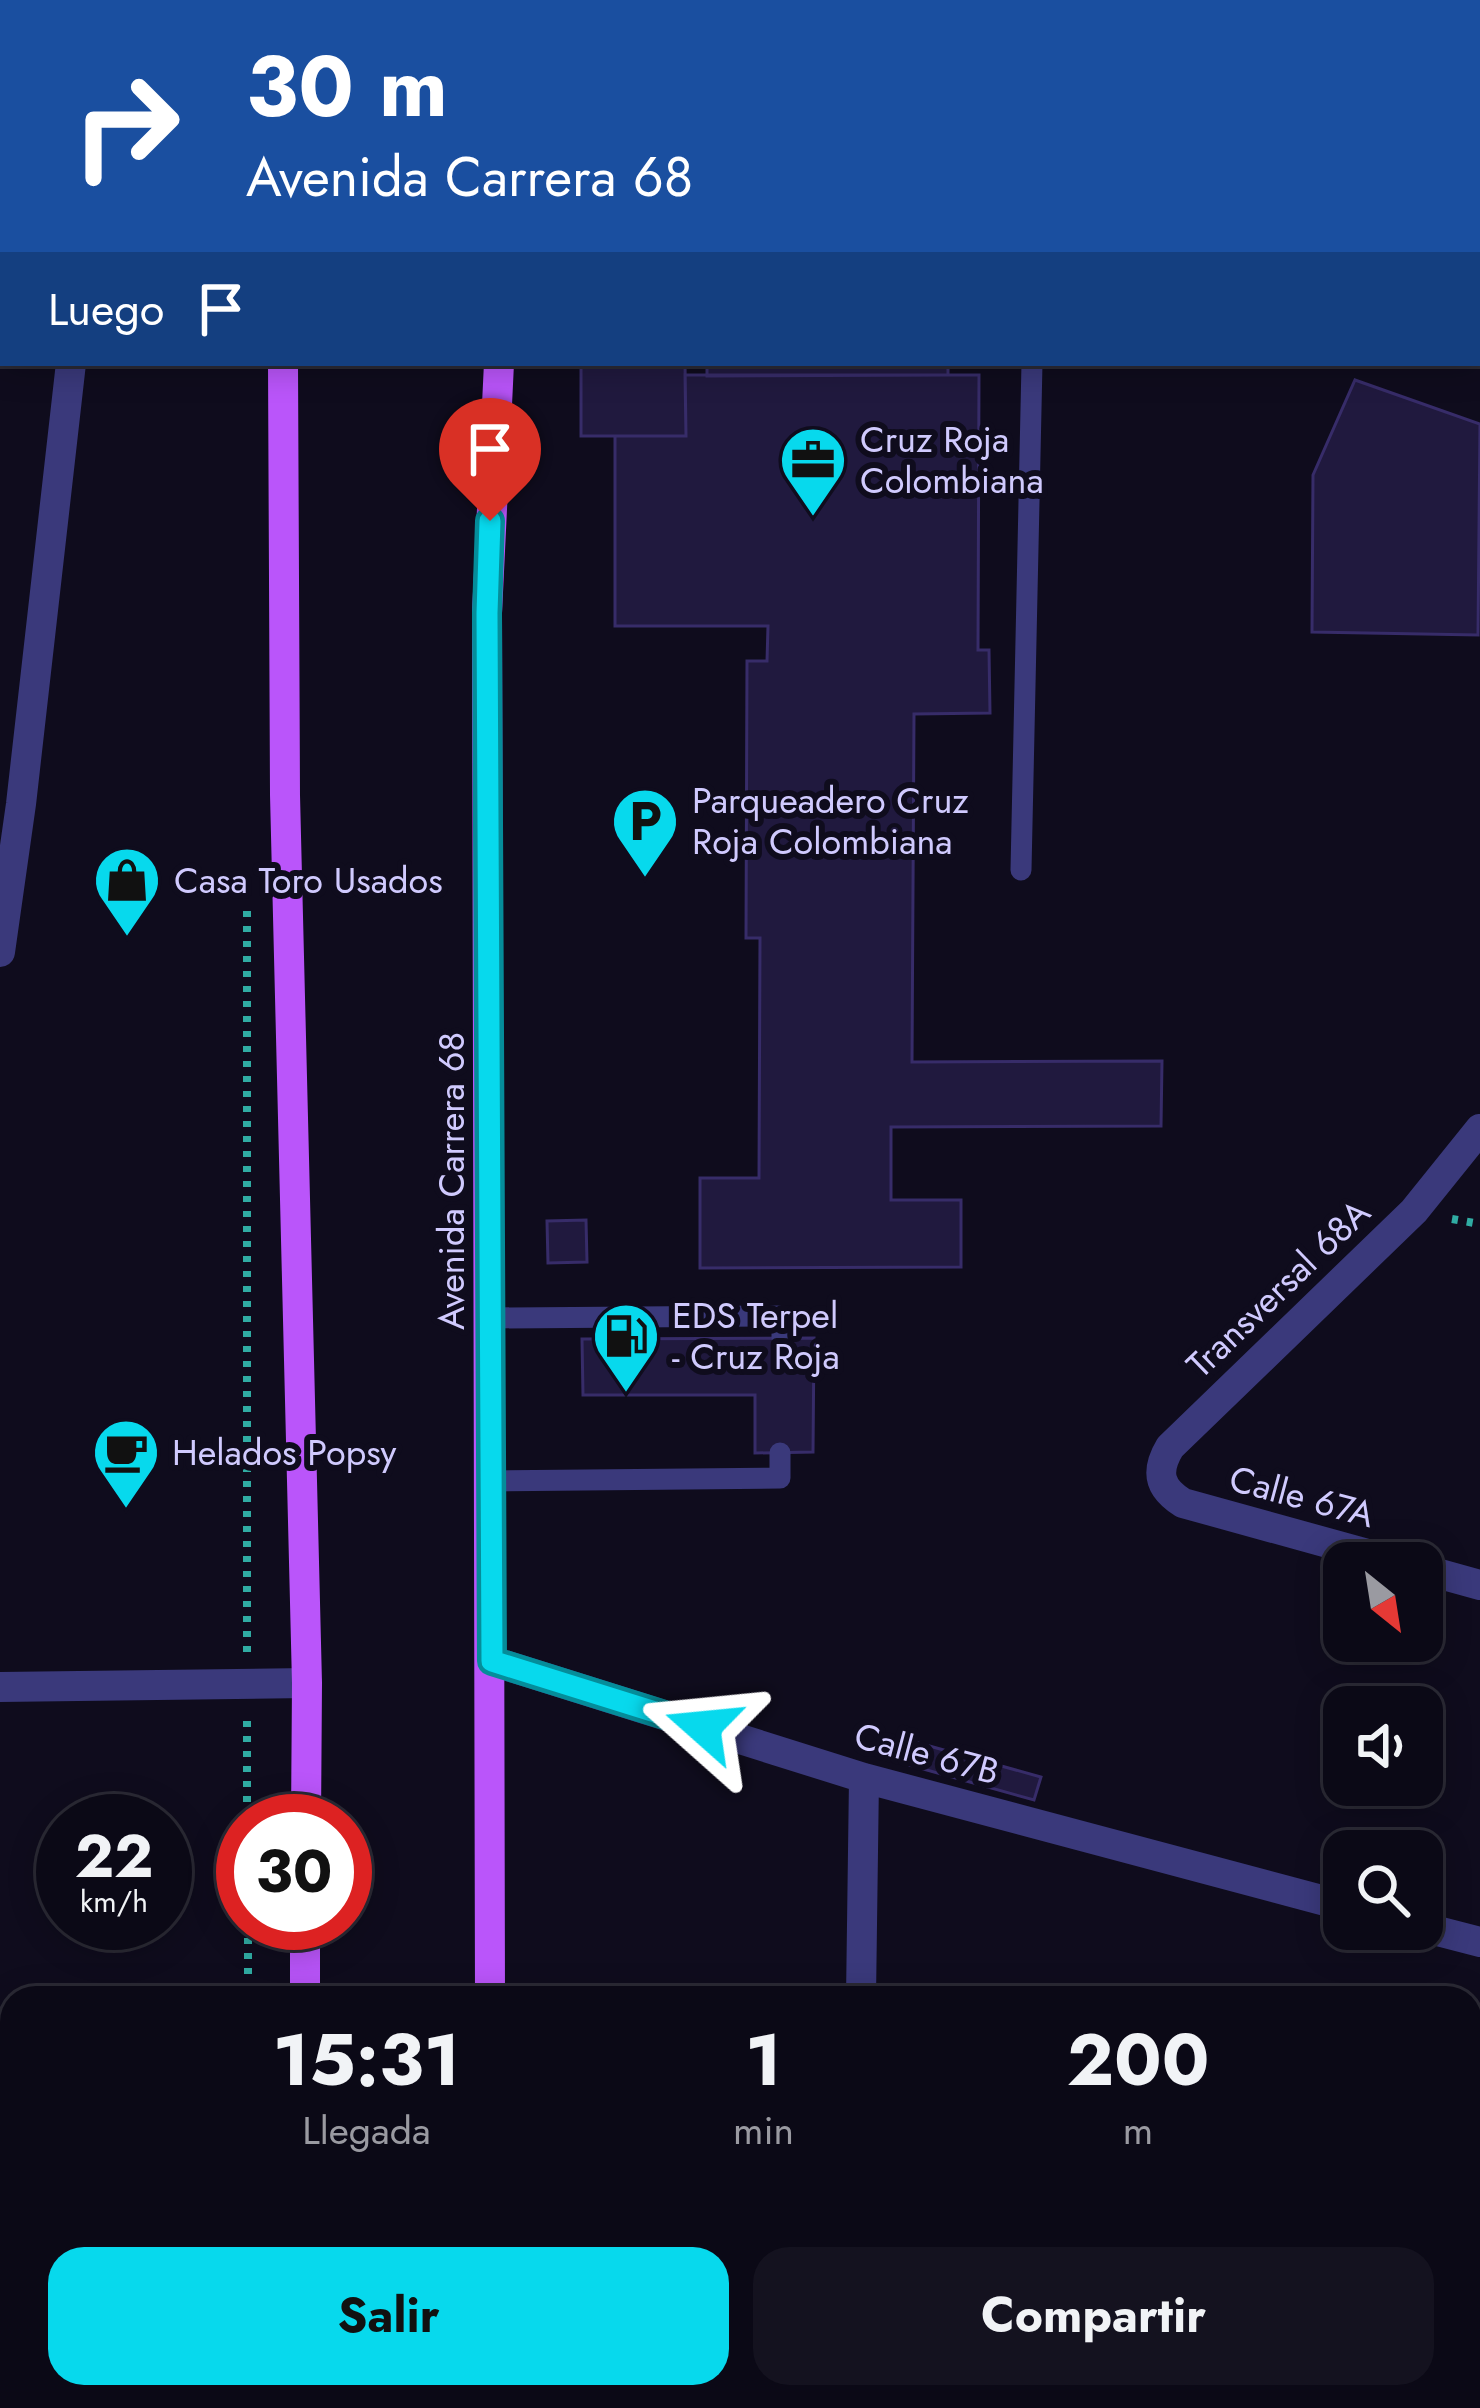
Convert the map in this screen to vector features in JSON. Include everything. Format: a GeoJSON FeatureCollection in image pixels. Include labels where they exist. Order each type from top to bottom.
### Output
{"type":"FeatureCollection","features":[{"type":"Feature","properties":{"kind":"main road"},"geometry":{"type":"LineString","coordinates":[[283,366],[285,795],[306,1794]]}},
{"type":"Feature","properties":{"kind":"main road","name":"Avenida Carrera 68"},"geometry":{"type":"LineString","coordinates":[[490,1986],[487,613],[499,366]]}},
{"type":"Feature","properties":{"kind":"main road"},"geometry":{"type":"LineString","coordinates":[[305,1950],[305,1986]]}},
{"type":"Feature","properties":{"kind":"street"},"geometry":{"type":"LineString","coordinates":[[0,952],[10,802],[71,366]]}},
{"type":"Feature","properties":{"kind":"street","name":"Transversal 68A"},"geometry":{"type":"LineString","coordinates":[[1183,1503],[1168,1494],[1160,1480],[1161,1462],[1169,1447],[1414,1211],[1480,1129]]}},
{"type":"Feature","properties":{"kind":"street","name":"Calle 67A"},"geometry":{"type":"LineString","coordinates":[[1183,1503],[1324,1542]]}},
{"type":"Feature","properties":{"kind":"street"},"geometry":{"type":"LineString","coordinates":[[1443,1575],[1480,1585]]}},
{"type":"Feature","properties":{"kind":"street","name":"Calle 67B"},"geometry":{"type":"LineString","coordinates":[[492,1661],[864,1778],[1323,1900]]}},
{"type":"Feature","properties":{"kind":"street"},"geometry":{"type":"LineString","coordinates":[[0,1687],[307,1684]]}},
{"type":"Feature","properties":{"kind":"street"},"geometry":{"type":"LineString","coordinates":[[861,1986],[864,1778]]}},
{"type":"Feature","properties":{"kind":"street"},"geometry":{"type":"LineString","coordinates":[[1443,1932],[1480,1942]]}},
{"type":"Feature","properties":{"kind":"lane"},"geometry":{"type":"LineString","coordinates":[[1022,870],[1033,366]]}},
{"type":"Feature","properties":{"kind":"lane"},"geometry":{"type":"LineString","coordinates":[[490,1318],[782,1316],[782,1338]]}},
{"type":"Feature","properties":{"kind":"lane"},"geometry":{"type":"LineString","coordinates":[[492,1481],[780,1478],[780,1453]]}},
{"type":"Feature","properties":{"kind":"path"},"geometry":{"type":"LineString","coordinates":[[247,908],[247,1794]]}},
{"type":"Feature","properties":{"kind":"path"},"geometry":{"type":"LineString","coordinates":[[248,1950],[248,1986]]}},
{"type":"Feature","properties":{"kind":"building"},"geometry":{"type":"Polygon","coordinates":[[[581,366],[685,366],[686,436],[581,436],[581,366]]]}},
{"type":"Feature","properties":{"kind":"building"},"geometry":{"type":"Polygon","coordinates":[[[707,366],[948,366],[948,375],[707,376],[707,366]]]}},
{"type":"Feature","properties":{"kind":"building"},"geometry":{"type":"Polygon","coordinates":[[[685,375],[979,375],[978,650],[989,650],[990,713],[914,714],[912,1062],[1162,1061],[1161,1126],[891,1127],[891,1200],[961,1200],[961,1267],[700,1268],[700,1178],[759,1178],[760,938],[746,938],[747,661],[767,661],[768,626],[615,626],[615,436],[686,436],[685,375]]]}},
{"type":"Feature","properties":{"kind":"building"},"geometry":{"type":"Polygon","coordinates":[[[1355,380],[1480,424],[1478,635],[1312,632],[1313,475],[1355,380]]]}},
{"type":"Feature","properties":{"kind":"building"},"geometry":{"type":"Polygon","coordinates":[[[586,1220],[587,1262],[548,1263],[547,1221],[586,1220]]]}},
{"type":"Feature","properties":{"kind":"building","name":"EDS Terpel - Cruz Roja"},"geometry":{"type":"Polygon","coordinates":[[[814,1338],[813,1452],[755,1453],[755,1395],[583,1395],[582,1339],[814,1338]]]}},
{"type":"Feature","properties":{"kind":"building"},"geometry":{"type":"Polygon","coordinates":[[[897,1737],[1041,1777],[1034,1800],[891,1760],[897,1737]]]}},
{"type":"Feature","properties":{"kind":"place","name":"Cruz Roja Colombiana"},"geometry":{"type":"Point","coordinates":[813,519]}},
{"type":"Feature","properties":{"kind":"place","name":"Parqueadero Cruz Roja Colombiana"},"geometry":{"type":"Point","coordinates":[645,880]}},
{"type":"Feature","properties":{"kind":"place","name":"Casa Toro Usados"},"geometry":{"type":"Point","coordinates":[127,939]}},
{"type":"Feature","properties":{"kind":"place","name":"EDS Terpel - Cruz Roja"},"geometry":{"type":"Point","coordinates":[626,1395]}},
{"type":"Feature","properties":{"kind":"place","name":"Helados Popsy"},"geometry":{"type":"Point","coordinates":[126,1511]}},
{"type":"Feature","properties":{"kind":"route"},"geometry":{"type":"LineString","coordinates":[[490,521],[492,1661],[703,1727]]}}]}
